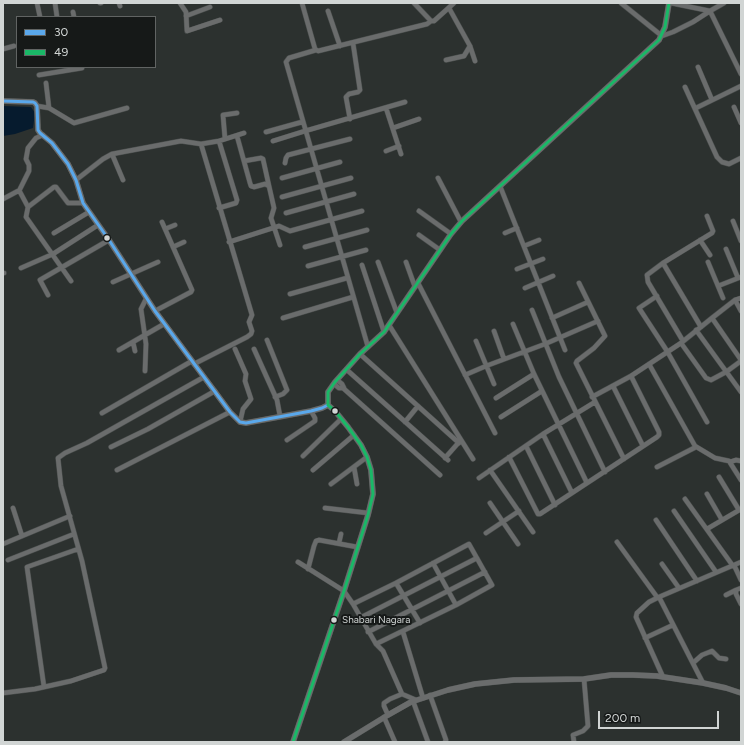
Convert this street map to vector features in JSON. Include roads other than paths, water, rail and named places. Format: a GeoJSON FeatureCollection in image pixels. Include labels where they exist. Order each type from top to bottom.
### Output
{"type":"FeatureCollection","features":[{"type":"Feature","properties":{"kind":"street"},"geometry":{"type":"LineString","coordinates":[[37,3],[40,16]]}},
{"type":"Feature","properties":{"kind":"street"},"geometry":{"type":"LineString","coordinates":[[55,3],[57,16]]}},
{"type":"Feature","properties":{"kind":"street"},"geometry":{"type":"LineString","coordinates":[[302,3],[316,50]]}},
{"type":"Feature","properties":{"kind":"street"},"geometry":{"type":"LineString","coordinates":[[414,3],[431,20]]}},
{"type":"Feature","properties":{"kind":"street"},"geometry":{"type":"LineString","coordinates":[[368,347],[325,202],[286,62],[289,58],[316,50],[354,43],[427,24],[431,20],[437,19],[454,3]]}},
{"type":"Feature","properties":{"kind":"street"},"geometry":{"type":"LineString","coordinates":[[621,3],[662,36]]}},
{"type":"Feature","properties":{"kind":"street"},"geometry":{"type":"LineString","coordinates":[[662,36],[670,3],[710,10]]}},
{"type":"Feature","properties":{"kind":"street"},"geometry":{"type":"LineString","coordinates":[[293,742],[344,591],[373,494],[371,470],[367,457],[354,435],[328,405],[328,392],[360,354],[390,325],[451,234],[461,222],[662,36],[693,22],[710,10],[724,3]]}},
{"type":"Feature","properties":{"kind":"street"},"geometry":{"type":"LineString","coordinates":[[181,4],[186,14],[186,31],[220,20]]}},
{"type":"Feature","properties":{"kind":"street"},"geometry":{"type":"LineString","coordinates":[[186,14],[210,8]]}},
{"type":"Feature","properties":{"kind":"street"},"geometry":{"type":"LineString","coordinates":[[449,8],[470,46],[475,61]]}},
{"type":"Feature","properties":{"kind":"street"},"geometry":{"type":"LineString","coordinates":[[710,10],[741,74]]}},
{"type":"Feature","properties":{"kind":"street"},"geometry":{"type":"LineString","coordinates":[[328,11],[340,46]]}},
{"type":"Feature","properties":{"kind":"street"},"geometry":{"type":"LineString","coordinates":[[350,119],[346,97],[349,94],[360,90],[354,43]]}},
{"type":"Feature","properties":{"kind":"street"},"geometry":{"type":"LineString","coordinates":[[3,49],[14,46]]}},
{"type":"Feature","properties":{"kind":"street"},"geometry":{"type":"LineString","coordinates":[[446,60],[464,56],[470,46]]}},
{"type":"Feature","properties":{"kind":"street"},"geometry":{"type":"LineString","coordinates":[[698,67],[712,100]]}},
{"type":"Feature","properties":{"kind":"street"},"geometry":{"type":"LineString","coordinates":[[39,75],[54,70],[82,68]]}},
{"type":"Feature","properties":{"kind":"street"},"geometry":{"type":"LineString","coordinates":[[46,83],[49,108]]}},
{"type":"Feature","properties":{"kind":"street"},"geometry":{"type":"LineString","coordinates":[[696,108],[741,86]]}},
{"type":"Feature","properties":{"kind":"street"},"geometry":{"type":"LineString","coordinates":[[685,87],[696,108],[717,157],[722,162],[729,164],[741,158]]}},
{"type":"Feature","properties":{"kind":"street"},"geometry":{"type":"LineString","coordinates":[[3,101],[33,102],[37,106],[49,108],[74,123],[128,108]]}},
{"type":"Feature","properties":{"kind":"street"},"geometry":{"type":"LineString","coordinates":[[273,141],[305,130],[350,119],[405,102]]}},
{"type":"Feature","properties":{"kind":"street"},"geometry":{"type":"LineString","coordinates":[[37,106],[38,130],[52,143],[68,164],[76,180],[83,203],[109,240],[155,312],[230,412],[240,422],[246,423],[311,411],[328,405]]}},
{"type":"Feature","properties":{"kind":"street"},"geometry":{"type":"LineString","coordinates":[[734,107],[741,123]]}},
{"type":"Feature","properties":{"kind":"street"},"geometry":{"type":"LineString","coordinates":[[386,108],[401,154]]}},
{"type":"Feature","properties":{"kind":"street"},"geometry":{"type":"LineString","coordinates":[[225,139],[223,115],[237,113]]}},
{"type":"Feature","properties":{"kind":"street"},"geometry":{"type":"LineString","coordinates":[[393,128],[420,119]]}},
{"type":"Feature","properties":{"kind":"street"},"geometry":{"type":"LineString","coordinates":[[266,132],[302,122]]}},
{"type":"Feature","properties":{"kind":"street"},"geometry":{"type":"LineString","coordinates":[[76,180],[103,159],[112,154],[181,141],[201,144],[219,141],[244,133]]}},
{"type":"Feature","properties":{"kind":"street"},"geometry":{"type":"LineString","coordinates":[[3,199],[19,191],[29,171],[26,159],[28,148],[36,138],[43,135]]}},
{"type":"Feature","properties":{"kind":"street"},"geometry":{"type":"LineString","coordinates":[[237,136],[251,186],[265,184],[269,186]]}},
{"type":"Feature","properties":{"kind":"street"},"geometry":{"type":"LineString","coordinates":[[285,163],[288,156],[350,139]]}},
{"type":"Feature","properties":{"kind":"street"},"geometry":{"type":"LineString","coordinates":[[219,141],[237,200],[236,203],[219,208]]}},
{"type":"Feature","properties":{"kind":"street"},"geometry":{"type":"LineString","coordinates":[[102,413],[194,363],[248,338],[251,334],[249,322],[252,315],[201,144]]}},
{"type":"Feature","properties":{"kind":"street"},"geometry":{"type":"LineString","coordinates":[[386,151],[399,146]]}},
{"type":"Feature","properties":{"kind":"street"},"geometry":{"type":"LineString","coordinates":[[112,154],[123,180]]}},
{"type":"Feature","properties":{"kind":"street"},"geometry":{"type":"LineString","coordinates":[[244,161],[263,159],[274,208],[271,218],[280,245]]}},
{"type":"Feature","properties":{"kind":"street"},"geometry":{"type":"LineString","coordinates":[[282,178],[340,162]]}},
{"type":"Feature","properties":{"kind":"street"},"geometry":{"type":"LineString","coordinates":[[282,197],[351,178]]}},
{"type":"Feature","properties":{"kind":"street"},"geometry":{"type":"LineString","coordinates":[[438,178],[461,222]]}},
{"type":"Feature","properties":{"kind":"street"},"geometry":{"type":"LineString","coordinates":[[500,186],[565,350]]}},
{"type":"Feature","properties":{"kind":"street"},"geometry":{"type":"LineString","coordinates":[[71,281],[26,217],[28,207],[55,187],[68,203],[83,203]]}},
{"type":"Feature","properties":{"kind":"street"},"geometry":{"type":"LineString","coordinates":[[19,191],[28,207]]}},
{"type":"Feature","properties":{"kind":"street"},"geometry":{"type":"LineString","coordinates":[[286,213],[354,194]]}},
{"type":"Feature","properties":{"kind":"street"},"geometry":{"type":"LineString","coordinates":[[419,211],[451,234]]}},
{"type":"Feature","properties":{"kind":"street"},"geometry":{"type":"LineString","coordinates":[[54,233],[89,212]]}},
{"type":"Feature","properties":{"kind":"street"},"geometry":{"type":"LineString","coordinates":[[229,242],[274,228],[282,227],[290,231],[362,212]]}},
{"type":"Feature","properties":{"kind":"street"},"geometry":{"type":"LineString","coordinates":[[707,216],[714,231],[712,233],[663,263],[647,275],[648,282],[682,342],[706,378],[711,380],[726,372],[741,360],[712,318]]}},
{"type":"Feature","properties":{"kind":"street"},"geometry":{"type":"LineString","coordinates":[[733,221],[741,241]]}},
{"type":"Feature","properties":{"kind":"street"},"geometry":{"type":"LineString","coordinates":[[155,312],[191,292],[192,290],[162,222]]}},
{"type":"Feature","properties":{"kind":"street"},"geometry":{"type":"LineString","coordinates":[[21,268],[53,254],[98,225]]}},
{"type":"Feature","properties":{"kind":"street"},"geometry":{"type":"LineString","coordinates":[[164,229],[175,225]]}},
{"type":"Feature","properties":{"kind":"street"},"geometry":{"type":"LineString","coordinates":[[505,234],[517,228]]}},
{"type":"Feature","properties":{"kind":"street"},"geometry":{"type":"LineString","coordinates":[[305,247],[367,230]]}},
{"type":"Feature","properties":{"kind":"street"},"geometry":{"type":"LineString","coordinates":[[419,235],[440,250]]}},
{"type":"Feature","properties":{"kind":"street"},"geometry":{"type":"LineString","coordinates":[[48,294],[39,280],[109,240]]}},
{"type":"Feature","properties":{"kind":"street"},"geometry":{"type":"LineString","coordinates":[[524,246],[539,240]]}},
{"type":"Feature","properties":{"kind":"street"},"geometry":{"type":"LineString","coordinates":[[700,240],[710,256]]}},
{"type":"Feature","properties":{"kind":"street"},"geometry":{"type":"LineString","coordinates":[[173,247],[184,242]]}},
{"type":"Feature","properties":{"kind":"street"},"geometry":{"type":"LineString","coordinates":[[718,286],[740,278],[726,249]]}},
{"type":"Feature","properties":{"kind":"street"},"geometry":{"type":"LineString","coordinates":[[308,266],[366,250]]}},
{"type":"Feature","properties":{"kind":"street"},"geometry":{"type":"LineString","coordinates":[[517,269],[543,259]]}},
{"type":"Feature","properties":{"kind":"street"},"geometry":{"type":"LineString","coordinates":[[113,282],[158,262]]}},
{"type":"Feature","properties":{"kind":"street"},"geometry":{"type":"LineString","coordinates":[[378,262],[397,313]]}},
{"type":"Feature","properties":{"kind":"street"},"geometry":{"type":"LineString","coordinates":[[406,262],[495,433]]}},
{"type":"Feature","properties":{"kind":"street"},"geometry":{"type":"LineString","coordinates":[[708,262],[723,298]]}},
{"type":"Feature","properties":{"kind":"street"},"geometry":{"type":"LineString","coordinates":[[663,263],[701,327]]}},
{"type":"Feature","properties":{"kind":"street"},"geometry":{"type":"LineString","coordinates":[[362,265],[384,332]]}},
{"type":"Feature","properties":{"kind":"street"},"geometry":{"type":"LineString","coordinates":[[525,288],[553,276]]}},
{"type":"Feature","properties":{"kind":"street"},"geometry":{"type":"LineString","coordinates":[[290,294],[347,278]]}},
{"type":"Feature","properties":{"kind":"street"},"geometry":{"type":"LineString","coordinates":[[579,283],[605,337],[576,362],[624,459]]}},
{"type":"Feature","properties":{"kind":"street"},"geometry":{"type":"LineString","coordinates":[[657,296],[638,308],[667,351],[707,422]]}},
{"type":"Feature","properties":{"kind":"street"},"geometry":{"type":"LineString","coordinates":[[283,318],[353,298]]}},
{"type":"Feature","properties":{"kind":"street"},"geometry":{"type":"LineString","coordinates":[[479,478],[543,434],[576,414],[613,386],[682,342],[735,300],[741,298]]}},
{"type":"Feature","properties":{"kind":"street"},"geometry":{"type":"LineString","coordinates":[[145,372],[146,344],[140,308],[146,299]]}},
{"type":"Feature","properties":{"kind":"street"},"geometry":{"type":"LineString","coordinates":[[735,300],[741,311]]}},
{"type":"Feature","properties":{"kind":"street"},"geometry":{"type":"LineString","coordinates":[[552,318],[588,302]]}},
{"type":"Feature","properties":{"kind":"street"},"geometry":{"type":"LineString","coordinates":[[532,310],[545,344],[576,414],[605,472]]}},
{"type":"Feature","properties":{"kind":"street"},"geometry":{"type":"LineString","coordinates":[[465,375],[545,344],[598,321]]}},
{"type":"Feature","properties":{"kind":"street"},"geometry":{"type":"LineString","coordinates":[[120,350],[164,324]]}},
{"type":"Feature","properties":{"kind":"street"},"geometry":{"type":"LineString","coordinates":[[513,324],[534,374],[587,483]]}},
{"type":"Feature","properties":{"kind":"street"},"geometry":{"type":"LineString","coordinates":[[390,325],[460,442],[473,459]]}},
{"type":"Feature","properties":{"kind":"street"},"geometry":{"type":"LineString","coordinates":[[696,330],[741,392]]}},
{"type":"Feature","properties":{"kind":"street"},"geometry":{"type":"LineString","coordinates":[[494,331],[504,359]]}},
{"type":"Feature","properties":{"kind":"street"},"geometry":{"type":"LineString","coordinates":[[266,340],[287,390],[283,394],[275,397]]}},
{"type":"Feature","properties":{"kind":"street"},"geometry":{"type":"LineString","coordinates":[[476,341],[494,384]]}},
{"type":"Feature","properties":{"kind":"street"},"geometry":{"type":"LineString","coordinates":[[133,342],[135,351]]}},
{"type":"Feature","properties":{"kind":"street"},"geometry":{"type":"LineString","coordinates":[[235,349],[246,374],[245,381],[251,399],[243,409],[240,422]]}},
{"type":"Feature","properties":{"kind":"street"},"geometry":{"type":"LineString","coordinates":[[254,349],[275,397],[280,416]]}},
{"type":"Feature","properties":{"kind":"street"},"geometry":{"type":"LineString","coordinates":[[360,354],[460,442]]}},
{"type":"Feature","properties":{"kind":"street"},"geometry":{"type":"LineString","coordinates":[[649,364],[696,447],[715,458],[730,462],[741,460]]}},
{"type":"Feature","properties":{"kind":"street"},"geometry":{"type":"LineString","coordinates":[[347,370],[447,459],[460,442]]}},
{"type":"Feature","properties":{"kind":"street"},"geometry":{"type":"LineString","coordinates":[[496,398],[534,374]]}},
{"type":"Feature","properties":{"kind":"street"},"geometry":{"type":"LineString","coordinates":[[509,457],[538,514],[555,505],[605,472],[659,435],[630,376]]}},
{"type":"Feature","properties":{"kind":"street"},"geometry":{"type":"LineString","coordinates":[[3,693],[44,687],[77,679],[104,670],[105,668],[78,549],[61,486],[58,458],[60,455],[86,443],[204,377]]}},
{"type":"Feature","properties":{"kind":"street"},"geometry":{"type":"LineString","coordinates":[[336,382],[339,388],[343,388],[440,475]]}},
{"type":"Feature","properties":{"kind":"street"},"geometry":{"type":"LineString","coordinates":[[613,386],[643,446]]}},
{"type":"Feature","properties":{"kind":"street"},"geometry":{"type":"LineString","coordinates":[[111,447],[148,429],[215,391]]}},
{"type":"Feature","properties":{"kind":"street"},"geometry":{"type":"LineString","coordinates":[[501,417],[542,391]]}},
{"type":"Feature","properties":{"kind":"street"},"geometry":{"type":"LineString","coordinates":[[405,422],[418,406]]}},
{"type":"Feature","properties":{"kind":"street"},"geometry":{"type":"LineString","coordinates":[[287,440],[314,421],[316,418],[311,411]]}},
{"type":"Feature","properties":{"kind":"street"},"geometry":{"type":"LineString","coordinates":[[117,470],[230,412]]}},
{"type":"Feature","properties":{"kind":"street"},"geometry":{"type":"LineString","coordinates":[[303,456],[341,419]]}},
{"type":"Feature","properties":{"kind":"street"},"geometry":{"type":"LineString","coordinates":[[543,434],[572,493]]}},
{"type":"Feature","properties":{"kind":"street"},"geometry":{"type":"LineString","coordinates":[[313,470],[354,435]]}},
{"type":"Feature","properties":{"kind":"street"},"geometry":{"type":"LineString","coordinates":[[526,446],[555,505]]}},
{"type":"Feature","properties":{"kind":"street"},"geometry":{"type":"LineString","coordinates":[[657,467],[696,447]]}},
{"type":"Feature","properties":{"kind":"street"},"geometry":{"type":"LineString","coordinates":[[332,484],[367,457]]}},
{"type":"Feature","properties":{"kind":"street"},"geometry":{"type":"LineString","coordinates":[[730,462],[741,480]]}},
{"type":"Feature","properties":{"kind":"street"},"geometry":{"type":"LineString","coordinates":[[354,467],[357,484]]}},
{"type":"Feature","properties":{"kind":"street"},"geometry":{"type":"LineString","coordinates":[[490,470],[533,532]]}},
{"type":"Feature","properties":{"kind":"street"},"geometry":{"type":"LineString","coordinates":[[707,529],[740,510],[719,477]]}},
{"type":"Feature","properties":{"kind":"street"},"geometry":{"type":"LineString","coordinates":[[707,494],[722,520]]}},
{"type":"Feature","properties":{"kind":"street"},"geometry":{"type":"LineString","coordinates":[[685,499],[733,565],[741,580]]}},
{"type":"Feature","properties":{"kind":"street"},"geometry":{"type":"LineString","coordinates":[[490,503],[518,544]]}},
{"type":"Feature","properties":{"kind":"street"},"geometry":{"type":"LineString","coordinates":[[13,508],[22,536]]}},
{"type":"Feature","properties":{"kind":"street"},"geometry":{"type":"LineString","coordinates":[[325,508],[368,513]]}},
{"type":"Feature","properties":{"kind":"street"},"geometry":{"type":"LineString","coordinates":[[486,533],[518,511]]}},
{"type":"Feature","properties":{"kind":"street"},"geometry":{"type":"LineString","coordinates":[[674,511],[716,572]]}},
{"type":"Feature","properties":{"kind":"street"},"geometry":{"type":"LineString","coordinates":[[3,544],[70,516]]}},
{"type":"Feature","properties":{"kind":"street"},"geometry":{"type":"LineString","coordinates":[[656,520],[697,581]]}},
{"type":"Feature","properties":{"kind":"street"},"geometry":{"type":"LineString","coordinates":[[8,560],[74,534]]}},
{"type":"Feature","properties":{"kind":"street"},"geometry":{"type":"LineString","coordinates":[[339,543],[341,534]]}},
{"type":"Feature","properties":{"kind":"street"},"geometry":{"type":"LineString","coordinates":[[308,568],[316,541],[319,540],[357,546]]}},
{"type":"Feature","properties":{"kind":"street"},"geometry":{"type":"LineString","coordinates":[[617,542],[658,597],[703,683]]}},
{"type":"Feature","properties":{"kind":"street"},"geometry":{"type":"LineString","coordinates":[[353,604],[433,564],[469,544],[492,583],[490,587],[456,605],[376,644]]}},
{"type":"Feature","properties":{"kind":"street"},"geometry":{"type":"LineString","coordinates":[[44,687],[27,567],[78,549]]}},
{"type":"Feature","properties":{"kind":"street"},"geometry":{"type":"LineString","coordinates":[[360,618],[477,558]]}},
{"type":"Feature","properties":{"kind":"street"},"geometry":{"type":"LineString","coordinates":[[298,562],[344,591],[368,632],[383,651],[402,694],[415,701],[428,742]]}},
{"type":"Feature","properties":{"kind":"street"},"geometry":{"type":"LineString","coordinates":[[663,677],[636,615],[648,602],[741,562]]}},
{"type":"Feature","properties":{"kind":"street"},"geometry":{"type":"LineString","coordinates":[[433,564],[456,605]]}},
{"type":"Feature","properties":{"kind":"street"},"geometry":{"type":"LineString","coordinates":[[662,564],[679,588]]}},
{"type":"Feature","properties":{"kind":"street"},"geometry":{"type":"LineString","coordinates":[[368,632],[485,572]]}},
{"type":"Feature","properties":{"kind":"street"},"geometry":{"type":"LineString","coordinates":[[396,583],[420,623]]}},
{"type":"Feature","properties":{"kind":"street"},"geometry":{"type":"LineString","coordinates":[[726,595],[739,589]]}},
{"type":"Feature","properties":{"kind":"street"},"geometry":{"type":"LineString","coordinates":[[739,589],[736,594],[741,604]]}},
{"type":"Feature","properties":{"kind":"street"},"geometry":{"type":"LineString","coordinates":[[645,638],[673,625]]}},
{"type":"Feature","properties":{"kind":"street"},"geometry":{"type":"LineString","coordinates":[[403,632],[423,698]]}},
{"type":"Feature","properties":{"kind":"street"},"geometry":{"type":"LineString","coordinates":[[693,663],[702,655],[712,651],[719,658],[726,659]]}},
{"type":"Feature","properties":{"kind":"street"},"geometry":{"type":"LineString","coordinates":[[344,742],[386,716],[430,695],[463,686],[494,682],[584,679],[611,675],[633,675],[663,677],[703,683],[741,693]]}},
{"type":"Feature","properties":{"kind":"street"},"geometry":{"type":"LineString","coordinates":[[574,742],[573,736],[584,731],[588,726],[584,679]]}},
{"type":"Feature","properties":{"kind":"street"},"geometry":{"type":"LineString","coordinates":[[395,742],[386,716],[384,703],[402,694]]}},
{"type":"Feature","properties":{"kind":"street"},"geometry":{"type":"LineString","coordinates":[[430,695],[446,740],[445,742]]}},
{"type":"Feature","properties":{"kind":"water"},"geometry":{"type":"Polygon","coordinates":[[[3,106],[31,107],[35,113],[33,128],[3,136],[3,106]]]}},
{"type":"Feature","properties":{"kind":"place","name":"Shabari Nagara"},"geometry":{"type":"Point","coordinates":[334,620]}}]}
